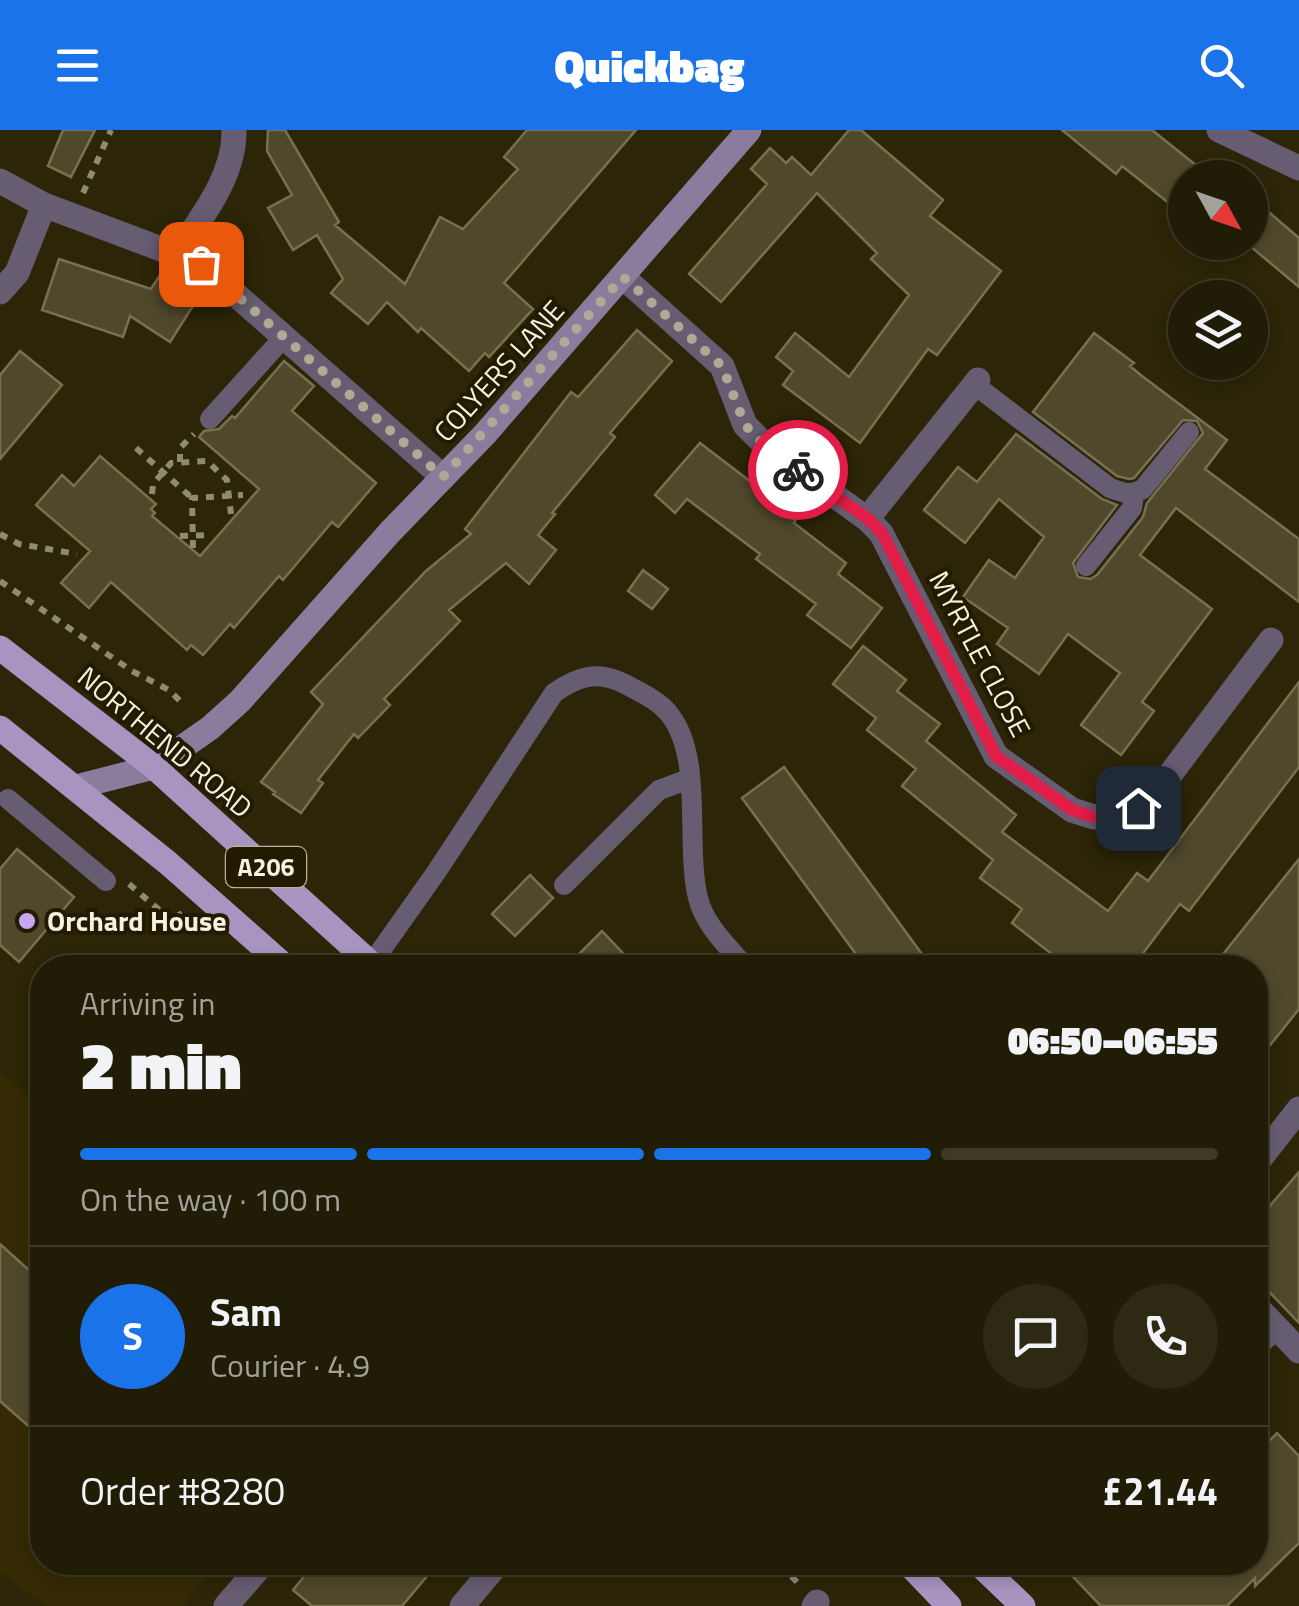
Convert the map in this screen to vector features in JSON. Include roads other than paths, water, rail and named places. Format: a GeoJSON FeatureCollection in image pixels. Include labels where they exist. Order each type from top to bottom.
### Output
{"type":"FeatureCollection","features":[{"type":"Feature","properties":{"kind":"main road","name":"NORTHEND ROAD"},"geometry":{"type":"LineString","coordinates":[[0,648],[154,768],[363,955]]}},
{"type":"Feature","properties":{"kind":"main road","name":"A206"},"geometry":{"type":"LineString","coordinates":[[0,728],[168,862],[272,955]]}},
{"type":"Feature","properties":{"kind":"main road"},"geometry":{"type":"LineString","coordinates":[[919,1575],[949,1606]]}},
{"type":"Feature","properties":{"kind":"main road"},"geometry":{"type":"LineString","coordinates":[[991,1575],[1023,1606]]}},
{"type":"Feature","properties":{"kind":"street"},"geometry":{"type":"LineString","coordinates":[[177,254],[215,198],[234,144],[234,130]]}},
{"type":"Feature","properties":{"kind":"street","name":"COLYERS LANE"},"geometry":{"type":"LineString","coordinates":[[154,768],[240,701],[623,277],[749,130]]}},
{"type":"Feature","properties":{"kind":"street"},"geometry":{"type":"LineString","coordinates":[[1218,130],[1299,168]]}},
{"type":"Feature","properties":{"kind":"street"},"geometry":{"type":"LineString","coordinates":[[0,181],[73,216],[201,264],[443,477]]}},
{"type":"Feature","properties":{"kind":"street"},"geometry":{"type":"LineString","coordinates":[[0,292],[16,273],[44,204]]}},
{"type":"Feature","properties":{"kind":"street","name":"MYRTLE CLOSE"},"geometry":{"type":"LineString","coordinates":[[623,277],[722,366],[745,425],[765,446],[867,518],[882,533],[996,756],[1072,810],[1094,817],[1119,816],[1138,808],[1158,792],[1271,640]]}},
{"type":"Feature","properties":{"kind":"street"},"geometry":{"type":"LineString","coordinates":[[867,518],[976,382]]}},
{"type":"Feature","properties":{"kind":"street"},"geometry":{"type":"LineString","coordinates":[[76,788],[154,768]]}},
{"type":"Feature","properties":{"kind":"street"},"geometry":{"type":"LineString","coordinates":[[1268,1148],[1299,1109]]}},
{"type":"Feature","properties":{"kind":"street"},"geometry":{"type":"LineString","coordinates":[[1268,1319],[1299,1351]]}},
{"type":"Feature","properties":{"kind":"street"},"geometry":{"type":"LineString","coordinates":[[226,1606],[253,1575]]}},
{"type":"Feature","properties":{"kind":"street"},"geometry":{"type":"LineString","coordinates":[[462,1606],[488,1575]]}},
{"type":"Feature","properties":{"kind":"lane"},"geometry":{"type":"LineString","coordinates":[[210,419],[284,337]]}},
{"type":"Feature","properties":{"kind":"lane"},"geometry":{"type":"LineString","coordinates":[[976,382],[1110,488],[1134,494],[1144,488],[1189,432]]}},
{"type":"Feature","properties":{"kind":"lane"},"geometry":{"type":"LineString","coordinates":[[1086,566],[1132,508],[1134,494]]}},
{"type":"Feature","properties":{"kind":"lane"},"geometry":{"type":"LineString","coordinates":[[381,955],[554,693],[578,676],[611,677],[645,694],[670,715],[686,752],[698,898],[711,927],[735,955]]}},
{"type":"Feature","properties":{"kind":"lane"},"geometry":{"type":"LineString","coordinates":[[564,885],[660,790],[688,779]]}},
{"type":"Feature","properties":{"kind":"lane"},"geometry":{"type":"LineString","coordinates":[[8,799],[106,881]]}},
{"type":"Feature","properties":{"kind":"lane"},"geometry":{"type":"LineString","coordinates":[[1268,1337],[1277,1328]]}},
{"type":"Feature","properties":{"kind":"place","name":"Orchard House"},"geometry":{"type":"Point","coordinates":[27,921]}}]}
